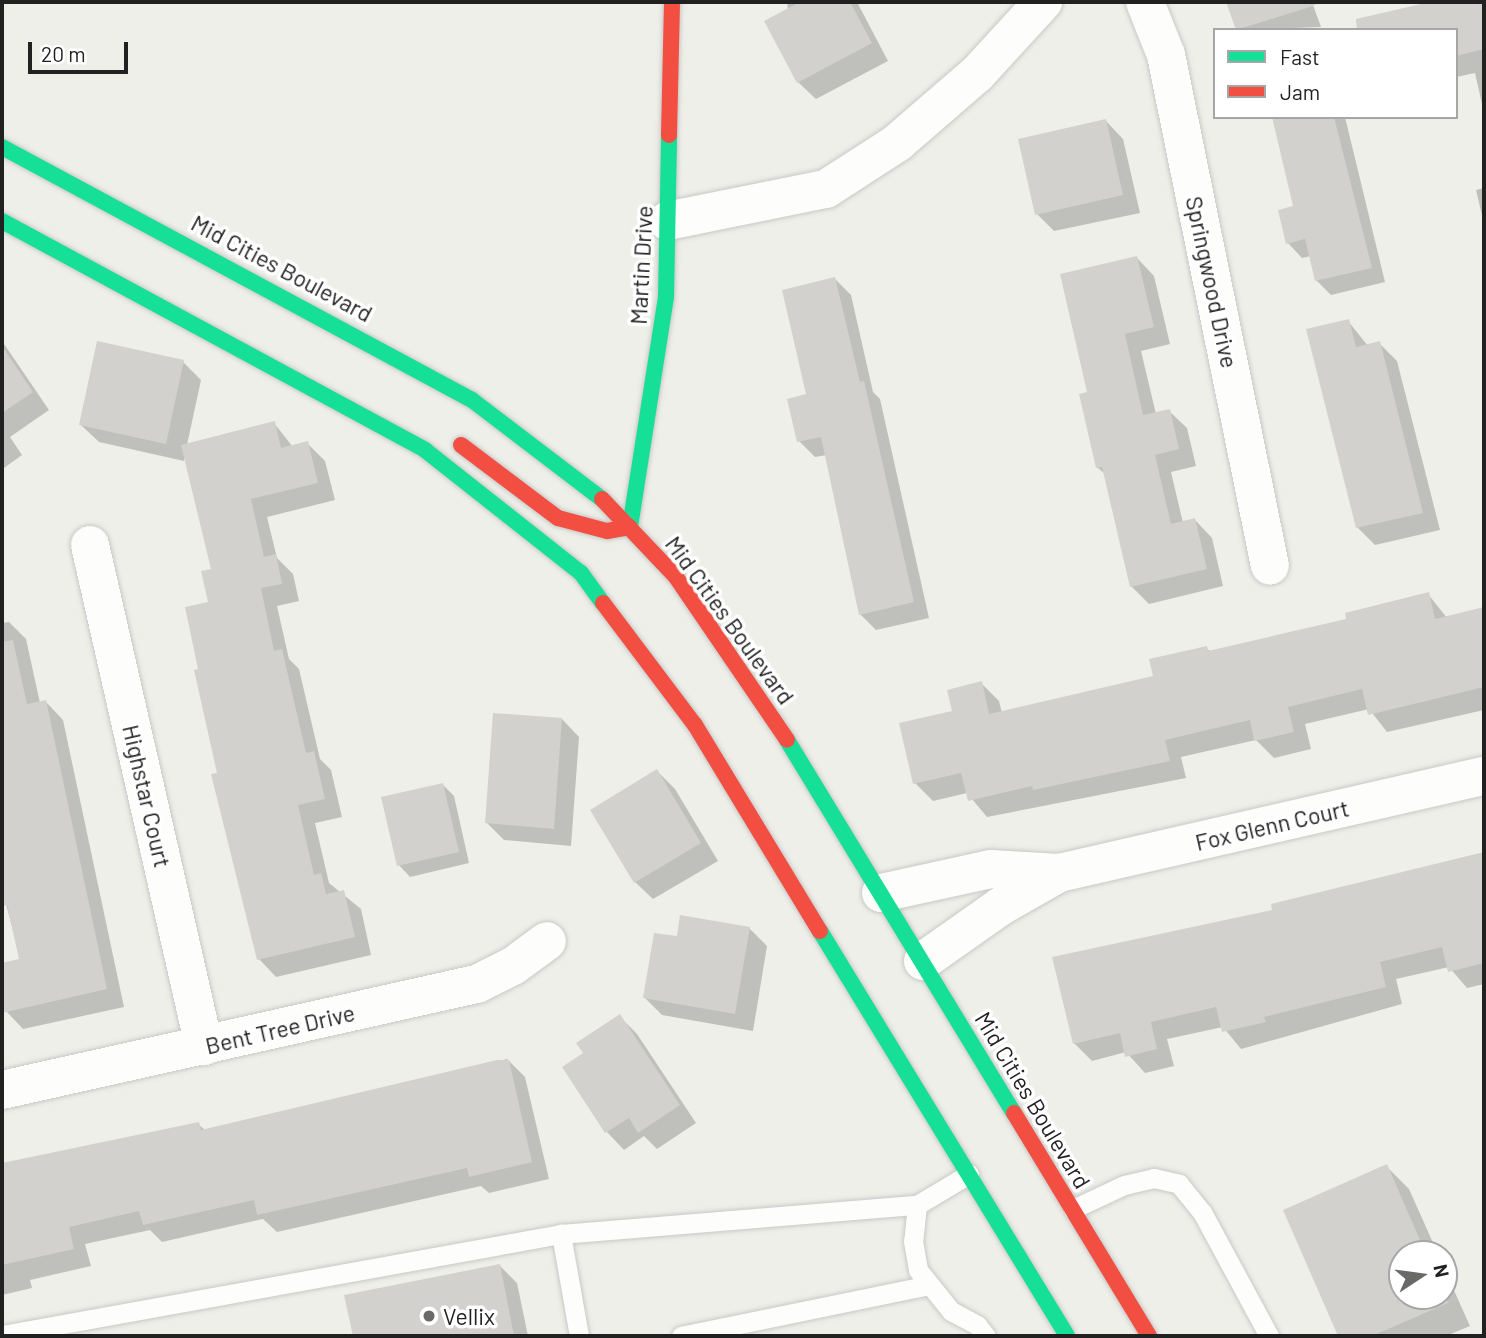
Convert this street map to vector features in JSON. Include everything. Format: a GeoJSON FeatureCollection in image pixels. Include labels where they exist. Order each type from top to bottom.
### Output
{"type":"FeatureCollection","features":[{"type":"Feature","properties":{"kind":"main road","name":"Martin Drive"},"geometry":{"type":"LineString","coordinates":[[630,527],[667,297],[672,2]]}},
{"type":"Feature","properties":{"kind":"main road","name":"Mid Cities Boulevard"},"geometry":{"type":"LineString","coordinates":[[2,147],[472,400],[603,500],[630,527],[676,577],[758,692],[1149,1336]]}},
{"type":"Feature","properties":{"kind":"main road"},"geometry":{"type":"LineString","coordinates":[[2,221],[392,431],[444,464],[581,573],[695,725],[1067,1336]]}},
{"type":"Feature","properties":{"kind":"main road"},"geometry":{"type":"LineString","coordinates":[[392,431],[444,436],[558,518],[607,531],[630,527]]}},
{"type":"Feature","properties":{"kind":"street"},"geometry":{"type":"LineString","coordinates":[[667,221],[826,188],[897,142],[977,75],[1043,2]]}},
{"type":"Feature","properties":{"kind":"street","name":"Springwood Drive"},"geometry":{"type":"LineString","coordinates":[[1145,2],[1166,55],[1270,566]]}},
{"type":"Feature","properties":{"kind":"street","name":"Highstar Court"},"geometry":{"type":"LineString","coordinates":[[90,545],[204,1046]]}},
{"type":"Feature","properties":{"kind":"street","name":"Fox Glenn Court"},"geometry":{"type":"LineString","coordinates":[[881,892],[991,869],[1059,873],[1484,776]]}},
{"type":"Feature","properties":{"kind":"street","name":"Fox Glenn Court"},"geometry":{"type":"LineString","coordinates":[[923,961],[1001,906],[1059,873]]}},
{"type":"Feature","properties":{"kind":"street","name":"Bent Tree Drive"},"geometry":{"type":"LineString","coordinates":[[2,1090],[477,984],[513,966],[547,941]]}},
{"type":"Feature","properties":{"kind":"lane"},"geometry":{"type":"LineString","coordinates":[[2,1335],[561,1234],[917,1205],[969,1174]]}},
{"type":"Feature","properties":{"kind":"lane"},"geometry":{"type":"LineString","coordinates":[[1073,1209],[1124,1185],[1153,1178],[1179,1184],[1203,1214],[1269,1336]]}},
{"type":"Feature","properties":{"kind":"lane"},"geometry":{"type":"LineString","coordinates":[[917,1205],[914,1250],[918,1270],[951,1311],[977,1325],[986,1336]]}},
{"type":"Feature","properties":{"kind":"lane"},"geometry":{"type":"LineString","coordinates":[[561,1234],[579,1336]]}},
{"type":"Feature","properties":{"kind":"lane"},"geometry":{"type":"LineString","coordinates":[[681,1336],[930,1285]]}},
{"type":"Feature","properties":{"kind":"building"},"geometry":{"type":"Polygon","coordinates":[[[800,2],[850,2],[872,43],[797,83],[764,21],[800,2]]]}},
{"type":"Feature","properties":{"kind":"building"},"geometry":{"type":"Polygon","coordinates":[[[1226,2],[1313,2],[1313,6],[1235,28],[1226,2]]]}},
{"type":"Feature","properties":{"kind":"building"},"geometry":{"type":"Polygon","coordinates":[[[1430,2],[1484,2],[1484,49],[1458,56],[1458,28],[1357,28],[1356,19],[1430,2]]]}},
{"type":"Feature","properties":{"kind":"building"},"geometry":{"type":"Polygon","coordinates":[[[1106,119],[1123,195],[1035,215],[1018,139],[1106,119]]]}},
{"type":"Feature","properties":{"kind":"building"},"geometry":{"type":"Polygon","coordinates":[[[1272,119],[1335,119],[1372,268],[1315,281],[1305,239],[1286,244],[1278,210],[1293,206],[1272,119]]]}},
{"type":"Feature","properties":{"kind":"building"},"geometry":{"type":"Polygon","coordinates":[[[1137,256],[1154,327],[1125,334],[1143,415],[1170,409],[1179,449],[1155,455],[1171,524],[1195,518],[1207,569],[1130,587],[1102,467],[1096,468],[1079,394],[1087,392],[1060,274],[1137,256]]]}},
{"type":"Feature","properties":{"kind":"building"},"geometry":{"type":"Polygon","coordinates":[[[835,277],[860,382],[864,381],[914,602],[859,615],[821,437],[797,442],[787,399],[806,394],[782,290],[835,277]]]}},
{"type":"Feature","properties":{"kind":"building"},"geometry":{"type":"Polygon","coordinates":[[[1349,319],[1356,347],[1380,341],[1423,513],[1356,528],[1306,329],[1349,319]]]}},
{"type":"Feature","properties":{"kind":"building"},"geometry":{"type":"Polygon","coordinates":[[[97,341],[184,360],[166,444],[79,425],[97,341]]]}},
{"type":"Feature","properties":{"kind":"building"},"geometry":{"type":"Polygon","coordinates":[[[2,346],[33,392],[2,413],[2,346]]]}},
{"type":"Feature","properties":{"kind":"building"},"geometry":{"type":"Polygon","coordinates":[[[275,421],[281,448],[308,441],[318,483],[251,499],[264,557],[276,554],[282,584],[261,588],[274,651],[282,649],[306,753],[314,751],[325,799],[298,805],[314,875],[321,873],[326,894],[344,890],[355,937],[257,960],[211,774],[217,773],[194,670],[198,669],[185,607],[208,602],[201,571],[211,569],[181,445],[275,421]]]}},
{"type":"Feature","properties":{"kind":"building"},"geometry":{"type":"Polygon","coordinates":[[[1429,592],[1435,619],[1484,607],[1484,687],[1368,715],[1362,689],[1288,707],[1294,732],[1254,741],[1250,720],[1165,740],[1170,761],[1033,790],[1032,786],[968,801],[961,773],[913,784],[899,723],[952,711],[947,690],[982,681],[989,714],[1153,676],[1149,659],[1207,646],[1208,651],[1346,619],[1345,613],[1429,592]]]}},
{"type":"Feature","properties":{"kind":"building"},"geometry":{"type":"Polygon","coordinates":[[[13,640],[27,704],[46,700],[107,989],[2,1013],[2,963],[19,959],[7,905],[2,906],[2,642],[13,640]]]}},
{"type":"Feature","properties":{"kind":"building"},"geometry":{"type":"Polygon","coordinates":[[[493,713],[562,718],[554,829],[485,823],[493,713]]]}},
{"type":"Feature","properties":{"kind":"building"},"geometry":{"type":"Polygon","coordinates":[[[657,769],[701,843],[634,883],[590,810],[657,769]]]}},
{"type":"Feature","properties":{"kind":"building"},"geometry":{"type":"Polygon","coordinates":[[[443,783],[459,852],[397,866],[381,797],[443,783]]]}},
{"type":"Feature","properties":{"kind":"building"},"geometry":{"type":"Polygon","coordinates":[[[1484,852],[1484,963],[1448,972],[1442,947],[1380,962],[1386,987],[1264,1017],[1266,1022],[1222,1032],[1216,1007],[1151,1022],[1157,1049],[1125,1057],[1120,1033],[1073,1044],[1052,957],[1272,910],[1271,904],[1484,852]]]}},
{"type":"Feature","properties":{"kind":"building"},"geometry":{"type":"Polygon","coordinates":[[[680,915],[750,927],[735,1014],[643,998],[654,933],[677,936],[680,915]]]}},
{"type":"Feature","properties":{"kind":"building"},"geometry":{"type":"Polygon","coordinates":[[[620,1014],[680,1105],[638,1133],[629,1118],[605,1133],[562,1067],[583,1053],[576,1043],[620,1014]]]}},
{"type":"Feature","properties":{"kind":"building"},"geometry":{"type":"Polygon","coordinates":[[[497,1060],[509,1060],[532,1162],[469,1177],[467,1168],[257,1215],[254,1200],[143,1225],[139,1211],[69,1227],[74,1249],[2,1265],[2,1163],[199,1122],[201,1130],[497,1060]]]}},
{"type":"Feature","properties":{"kind":"building"},"geometry":{"type":"Polygon","coordinates":[[[1387,1164],[1420,1240],[1388,1240],[1388,1310],[1432,1310],[1372,1336],[1338,1336],[1283,1210],[1387,1164]]]}},
{"type":"Feature","properties":{"kind":"building","name":"Vellix"},"geometry":{"type":"Polygon","coordinates":[[[500,1264],[514,1336],[353,1336],[344,1295],[500,1264]]]}},
{"type":"Feature","properties":{"kind":"traffic: fast"},"geometry":{"type":"LineString","coordinates":[[630,527],[666,297],[669,135]]}},
{"type":"Feature","properties":{"kind":"traffic: fast"},"geometry":{"type":"LineString","coordinates":[[2,147],[472,400],[602,499]]}},
{"type":"Feature","properties":{"kind":"traffic: fast"},"geometry":{"type":"LineString","coordinates":[[2,221],[425,450],[581,573],[603,603]]}},
{"type":"Feature","properties":{"kind":"traffic: fast"},"geometry":{"type":"LineString","coordinates":[[787,740],[1014,1113]]}},
{"type":"Feature","properties":{"kind":"traffic: fast"},"geometry":{"type":"LineString","coordinates":[[820,931],[1067,1336]]}},
{"type":"Feature","properties":{"kind":"traffic: jam"},"geometry":{"type":"LineString","coordinates":[[669,135],[672,2]]}},
{"type":"Feature","properties":{"kind":"traffic: jam"},"geometry":{"type":"LineString","coordinates":[[461,445],[558,518],[607,531],[630,527]]}},
{"type":"Feature","properties":{"kind":"traffic: jam"},"geometry":{"type":"LineString","coordinates":[[602,499],[676,577],[787,740]]}},
{"type":"Feature","properties":{"kind":"traffic: jam"},"geometry":{"type":"LineString","coordinates":[[603,603],[695,725],[820,931]]}},
{"type":"Feature","properties":{"kind":"traffic: jam"},"geometry":{"type":"LineString","coordinates":[[1014,1113],[1149,1336]]}},
{"type":"Feature","properties":{"kind":"place","name":"Vellix"},"geometry":{"type":"Point","coordinates":[429,1316]}}]}
